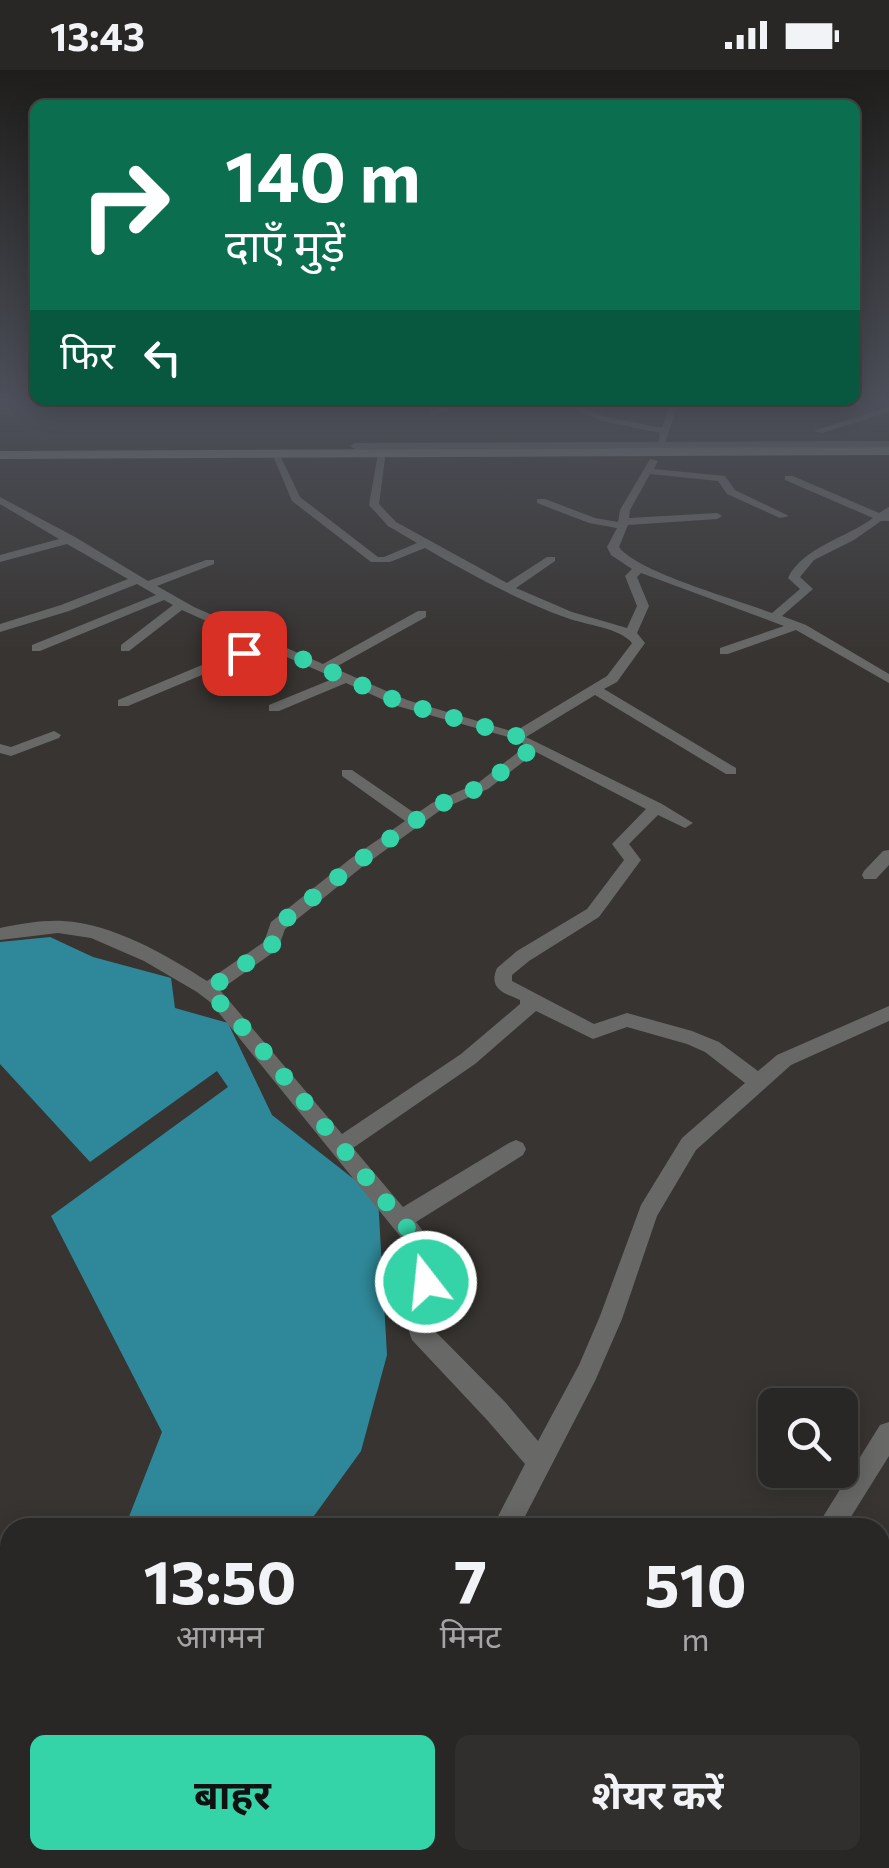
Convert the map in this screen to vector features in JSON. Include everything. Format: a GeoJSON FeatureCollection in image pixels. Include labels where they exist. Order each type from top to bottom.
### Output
{"type":"FeatureCollection","features":[{"type":"Feature","properties":{"kind":"street"},"geometry":{"type":"LineString","coordinates":[[290,487],[296,499],[375,560],[386,560],[426,544]]}},
{"type":"Feature","properties":{"kind":"street"},"geometry":{"type":"LineString","coordinates":[[208,990],[272,945],[275,930],[284,921],[414,820],[445,801],[483,786],[528,742],[612,679],[638,645],[631,633],[588,622],[508,588],[426,544],[375,510],[378,487]]}},
{"type":"Feature","properties":{"kind":"street"},"geometry":{"type":"LineString","coordinates":[[637,487],[624,510],[614,551],[639,568],[795,626],[889,679]]}},
{"type":"Feature","properties":{"kind":"street"},"geometry":{"type":"LineString","coordinates":[[725,487],[784,516]]}},
{"type":"Feature","properties":{"kind":"street"},"geometry":{"type":"LineString","coordinates":[[812,487],[886,516]]}},
{"type":"Feature","properties":{"kind":"street"},"geometry":{"type":"LineString","coordinates":[[0,500],[180,606],[402,703],[528,742],[685,823]]}},
{"type":"Feature","properties":{"kind":"street"},"geometry":{"type":"LineString","coordinates":[[541,500],[593,522],[622,524],[718,516]]}},
{"type":"Feature","properties":{"kind":"street"},"geometry":{"type":"LineString","coordinates":[[774,617],[807,589],[794,578],[796,570],[821,549],[848,540],[886,516]]}},
{"type":"Feature","properties":{"kind":"street"},"geometry":{"type":"LineString","coordinates":[[0,560],[71,539]]}},
{"type":"Feature","properties":{"kind":"street"},"geometry":{"type":"LineString","coordinates":[[508,588],[551,559]]}},
{"type":"Feature","properties":{"kind":"street"},"geometry":{"type":"LineString","coordinates":[[0,628],[210,562]]}},
{"type":"Feature","properties":{"kind":"street"},"geometry":{"type":"LineString","coordinates":[[631,633],[644,606],[631,576],[639,568]]}},
{"type":"Feature","properties":{"kind":"street"},"geometry":{"type":"LineString","coordinates":[[36,648],[164,596]]}},
{"type":"Feature","properties":{"kind":"street"},"geometry":{"type":"LineString","coordinates":[[125,648],[180,606]]}},
{"type":"Feature","properties":{"kind":"street"},"geometry":{"type":"LineString","coordinates":[[323,669],[422,614]]}},
{"type":"Feature","properties":{"kind":"street"},"geometry":{"type":"LineString","coordinates":[[724,651],[795,626]]}},
{"type":"Feature","properties":{"kind":"street"},"geometry":{"type":"LineString","coordinates":[[123,703],[266,643]]}},
{"type":"Feature","properties":{"kind":"street"},"geometry":{"type":"LineString","coordinates":[[274,708],[344,679]]}},
{"type":"Feature","properties":{"kind":"street"},"geometry":{"type":"LineString","coordinates":[[596,690],[731,771]]}},
{"type":"Feature","properties":{"kind":"street"},"geometry":{"type":"LineString","coordinates":[[0,748],[11,752],[54,735]]}},
{"type":"Feature","properties":{"kind":"street"},"geometry":{"type":"LineString","coordinates":[[347,773],[414,820]]}},
{"type":"Feature","properties":{"kind":"street"},"geometry":{"type":"LineString","coordinates":[[657,807],[620,844],[633,860],[602,905],[523,956],[503,974],[504,985],[593,1032],[627,1020],[701,1041],[758,1082]]}},
{"type":"Feature","properties":{"kind":"street"},"geometry":{"type":"LineString","coordinates":[[870,875],[889,855]]}},
{"type":"Feature","properties":{"kind":"street"},"geometry":{"type":"LineString","coordinates":[[0,934],[46,928],[81,929],[185,974],[208,990],[256,1042],[417,1240],[426,1268],[420,1332],[540,1463]]}},
{"type":"Feature","properties":{"kind":"street"},"geometry":{"type":"LineString","coordinates":[[340,1146],[499,1036],[529,1007],[531,1000]]}},
{"type":"Feature","properties":{"kind":"street"},"geometry":{"type":"LineString","coordinates":[[514,1518],[587,1373],[648,1212],[689,1144],[758,1082],[805,1049],[889,1013]]}},
{"type":"Feature","properties":{"kind":"street"},"geometry":{"type":"LineString","coordinates":[[400,1220],[516,1149]]}},
{"type":"Feature","properties":{"kind":"street"},"geometry":{"type":"LineString","coordinates":[[835,1518],[889,1434]]}},
{"type":"Feature","properties":{"kind":"water"},"geometry":{"type":"Polygon","coordinates":[[[50,937],[93,957],[171,978],[175,1008],[228,1023],[272,1115],[378,1198],[387,1355],[361,1451],[313,1518],[129,1518],[162,1432],[51,1216],[228,1087],[217,1071],[90,1162],[0,1064],[0,942],[50,937]]]}},
{"type":"Feature","properties":{"kind":"route"},"geometry":{"type":"LineString","coordinates":[[244,653],[266,643],[402,703],[520,737],[535,746],[483,786],[436,806],[396,833],[277,926],[272,945],[208,990],[256,1042],[417,1240],[426,1282]]}}]}
